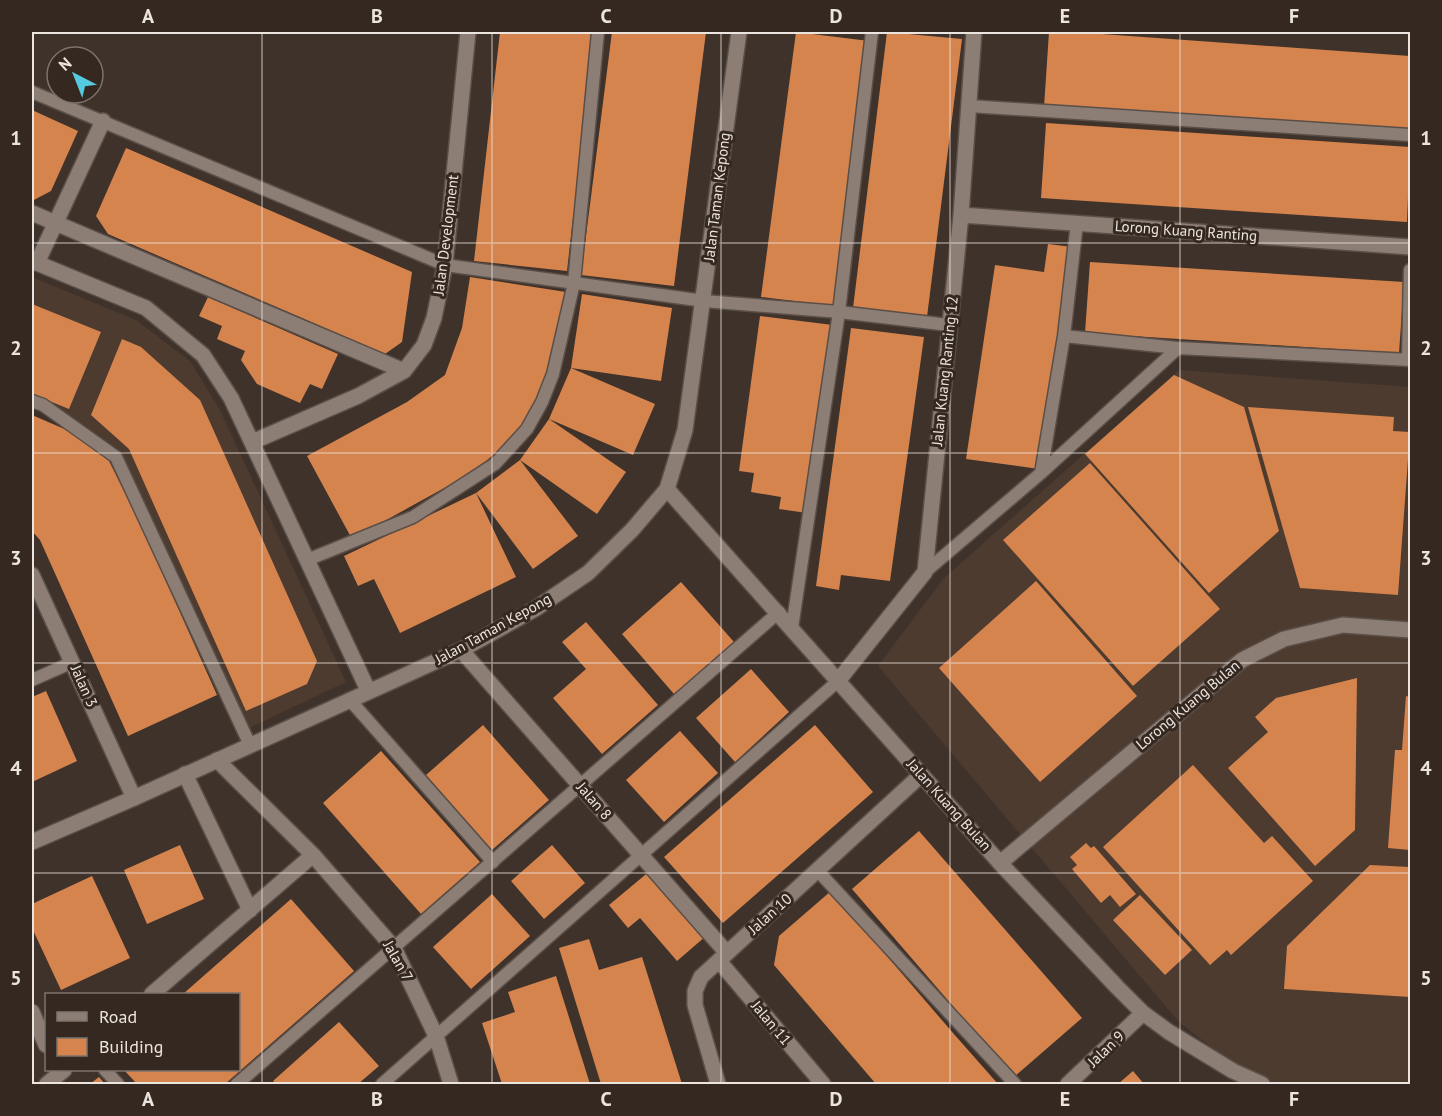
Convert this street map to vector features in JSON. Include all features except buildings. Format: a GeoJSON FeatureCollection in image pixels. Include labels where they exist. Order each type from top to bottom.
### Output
{"type":"FeatureCollection","features":[{"type":"Feature","properties":{"kind":"street","name":"Jalan Development"},"geometry":{"type":"LineString","coordinates":[[252,442],[358,396],[404,371],[424,345],[431,327],[445,265],[468,32]]}},
{"type":"Feature","properties":{"kind":"street","name":"Jalan Taman Kepong"},"geometry":{"type":"LineString","coordinates":[[32,842],[461,650],[535,609],[588,573],[632,530],[667,489],[686,430],[739,32]]}},
{"type":"Feature","properties":{"kind":"street","name":"Jalan Kuang Ranting 12"},"geometry":{"type":"LineString","coordinates":[[925,572],[961,215],[974,32]]}},
{"type":"Feature","properties":{"kind":"street"},"geometry":{"type":"LineString","coordinates":[[103,121],[56,223],[34,262],[146,308],[203,355],[231,398],[368,690]]}},
{"type":"Feature","properties":{"kind":"street"},"geometry":{"type":"LineString","coordinates":[[32,213],[404,371]]}},
{"type":"Feature","properties":{"kind":"street","name":"Lorong Kuang Ranting"},"geometry":{"type":"LineString","coordinates":[[961,215],[1410,247]]}},
{"type":"Feature","properties":{"kind":"street","name":"Jalan Kuang Bulan"},"geometry":{"type":"LineString","coordinates":[[667,489],[779,612],[1000,863],[1143,1013],[1200,1052],[1262,1084]]}},
{"type":"Feature","properties":{"kind":"street"},"geometry":{"type":"LineString","coordinates":[[838,681],[925,572]]}},
{"type":"Feature","properties":{"kind":"street","name":"Jalan 3"},"geometry":{"type":"LineString","coordinates":[[32,575],[134,798]]}},
{"type":"Feature","properties":{"kind":"street","name":"Lorong Kuang Bulan"},"geometry":{"type":"LineString","coordinates":[[1000,863],[1242,660],[1284,639],[1342,625],[1410,630]]}},
{"type":"Feature","properties":{"kind":"street","name":"Jalan 8"},"geometry":{"type":"LineString","coordinates":[[461,650],[641,855],[723,957]]}},
{"type":"Feature","properties":{"kind":"street","name":"Jalan 7"},"geometry":{"type":"LineString","coordinates":[[217,760],[313,855],[394,948],[436,1036],[451,1084]]}},
{"type":"Feature","properties":{"kind":"street"},"geometry":{"type":"LineString","coordinates":[[185,774],[250,910]]}},
{"type":"Feature","properties":{"kind":"street","name":"Jalan 10"},"geometry":{"type":"LineString","coordinates":[[718,1084],[695,1005],[695,991],[701,977],[921,775]]}},
{"type":"Feature","properties":{"kind":"street"},"geometry":{"type":"LineString","coordinates":[[153,993],[313,855]]}},
{"type":"Feature","properties":{"kind":"street","name":"Jalan 11"},"geometry":{"type":"LineString","coordinates":[[723,957],[823,1084]]}},
{"type":"Feature","properties":{"kind":"street"},"geometry":{"type":"LineString","coordinates":[[32,1012],[45,1043]]}},
{"type":"Feature","properties":{"kind":"street","name":"Jalan 9"},"geometry":{"type":"LineString","coordinates":[[1068,1084],[1143,1013]]}},
{"type":"Feature","properties":{"kind":"street"},"geometry":{"type":"LineString","coordinates":[[47,1084],[60,1071]]}},
{"type":"Feature","properties":{"kind":"lane"},"geometry":{"type":"LineString","coordinates":[[307,560],[413,518],[495,464],[527,429],[542,402],[553,374],[574,283],[598,32]]}},
{"type":"Feature","properties":{"kind":"lane"},"geometry":{"type":"LineString","coordinates":[[792,628],[839,312],[872,32]]}},
{"type":"Feature","properties":{"kind":"lane"},"geometry":{"type":"LineString","coordinates":[[32,92],[445,265],[704,301],[839,312],[949,325]]}},
{"type":"Feature","properties":{"kind":"lane"},"geometry":{"type":"LineString","coordinates":[[969,106],[1410,135]]}},
{"type":"Feature","properties":{"kind":"lane"},"geometry":{"type":"LineString","coordinates":[[1041,473],[1064,336],[1077,223]]}},
{"type":"Feature","properties":{"kind":"lane"},"geometry":{"type":"LineString","coordinates":[[1064,336],[1178,348],[1409,360],[1410,270]]}},
{"type":"Feature","properties":{"kind":"lane"},"geometry":{"type":"LineString","coordinates":[[925,572],[1041,473],[1178,348]]}},
{"type":"Feature","properties":{"kind":"lane"},"geometry":{"type":"LineString","coordinates":[[32,400],[43,405],[116,457],[250,745]]}},
{"type":"Feature","properties":{"kind":"lane"},"geometry":{"type":"LineString","coordinates":[[237,1084],[779,612]]}},
{"type":"Feature","properties":{"kind":"lane"},"geometry":{"type":"LineString","coordinates":[[32,680],[73,662]]}},
{"type":"Feature","properties":{"kind":"lane"},"geometry":{"type":"LineString","coordinates":[[382,1084],[838,681]]}},
{"type":"Feature","properties":{"kind":"lane"},"geometry":{"type":"LineString","coordinates":[[349,699],[493,861]]}},
{"type":"Feature","properties":{"kind":"lane"},"geometry":{"type":"LineString","coordinates":[[818,871],[1015,1084]]}},
{"type":"Feature","properties":{"kind":"lane"},"geometry":{"type":"LineString","coordinates":[[106,1071],[118,1084]]}},
{"type":"Feature","properties":{"kind":"shaded area"},"geometry":{"type":"Polygon","coordinates":[[[32,277],[136,320],[190,361],[220,410],[346,682],[249,728],[121,455],[32,395],[32,277]]]}},
{"type":"Feature","properties":{"kind":"shaded area"},"geometry":{"type":"Polygon","coordinates":[[[1179,370],[1410,387],[1410,1084],[1257,1084],[1178,1021],[878,666],[944,578],[1179,370]]]}}]}
